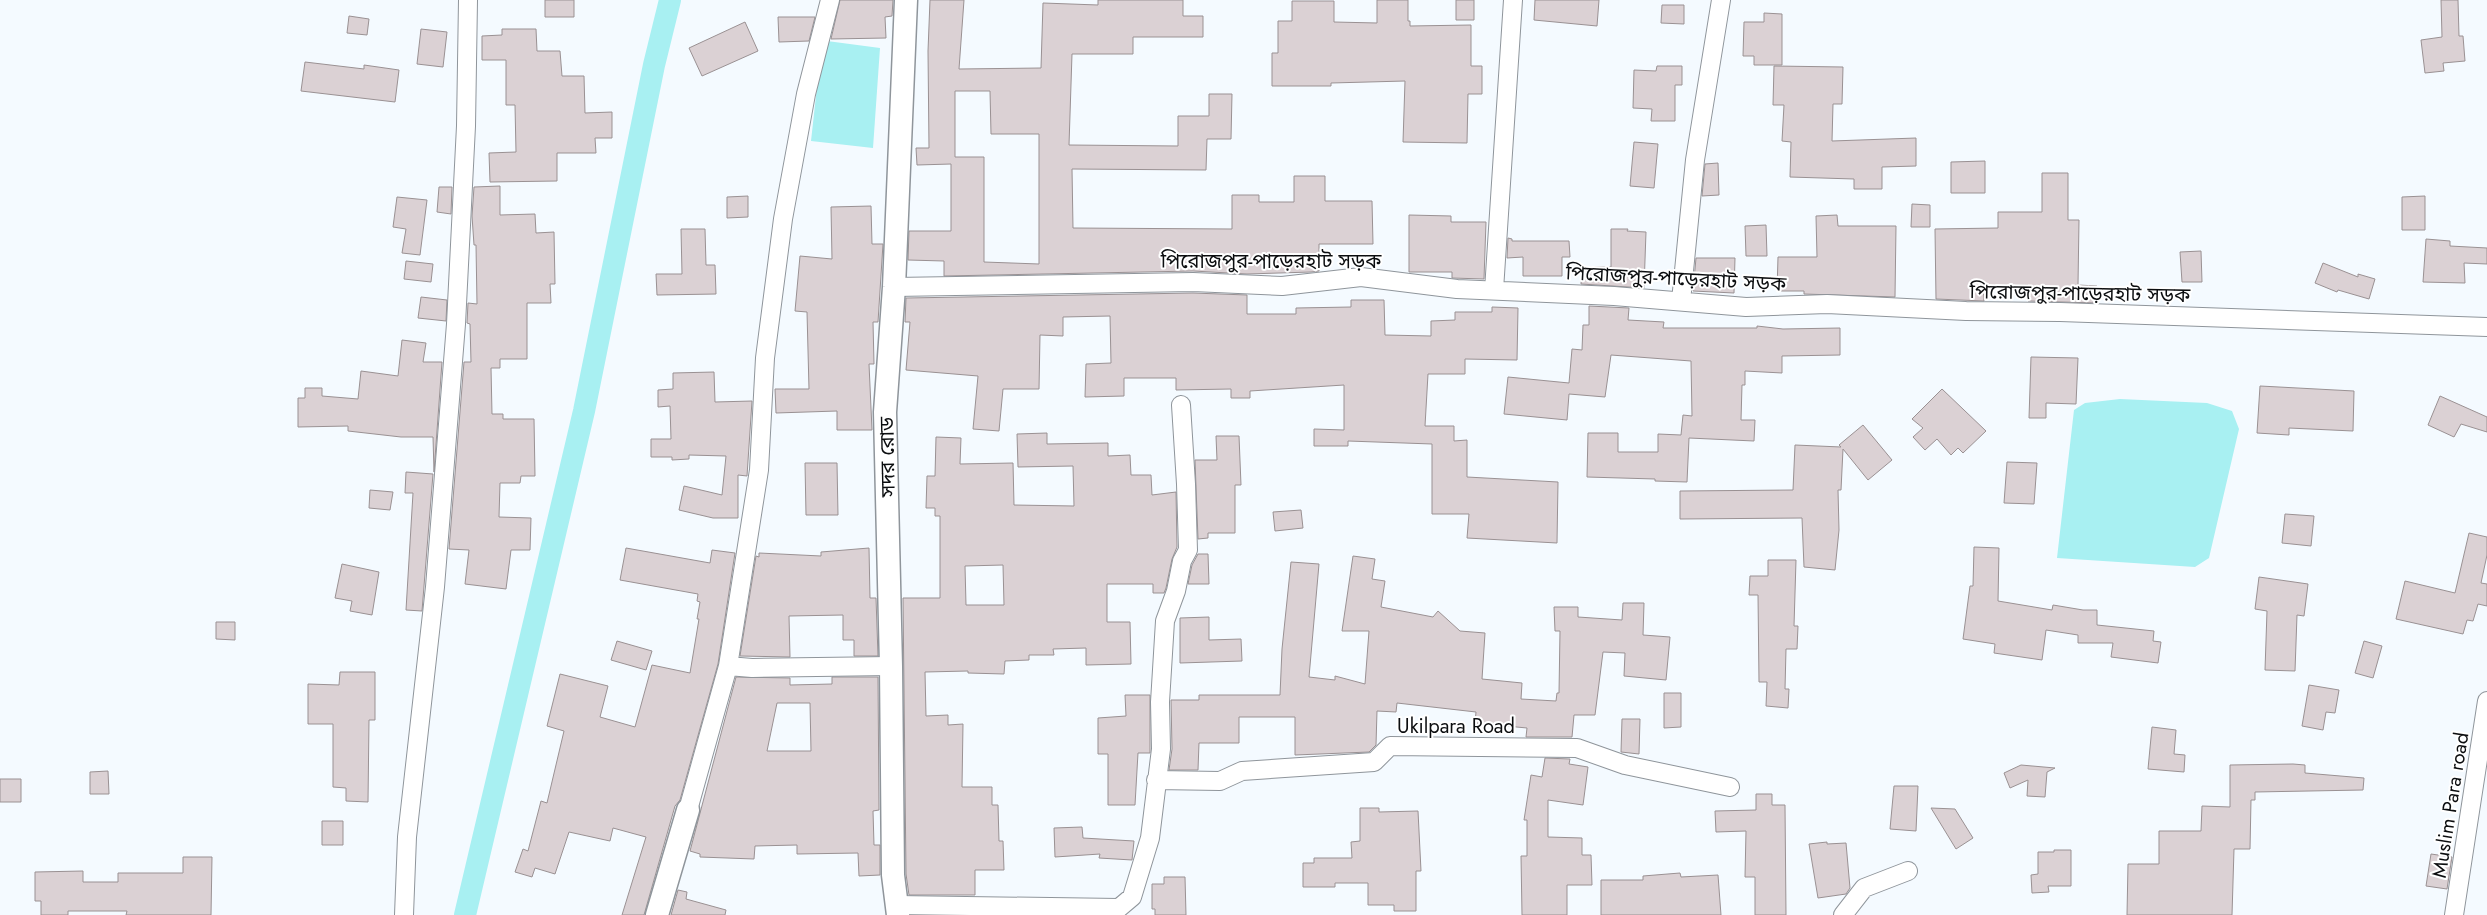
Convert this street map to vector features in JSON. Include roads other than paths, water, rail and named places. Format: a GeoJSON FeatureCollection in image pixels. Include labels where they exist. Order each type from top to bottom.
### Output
{"type":"FeatureCollection","features":[{"type":"Feature","properties":{"kind":"street"},"geometry":{"type":"LineString","coordinates":[[404,915],[407,837],[435,587],[456,324],[466,126],[468,0]]}},
{"type":"Feature","properties":{"kind":"street"},"geometry":{"type":"LineString","coordinates":[[657,915],[728,666],[759,470],[765,358],[782,219],[806,94],[830,0]]}},
{"type":"Feature","properties":{"kind":"street","name":"সদর রোড"},"geometry":{"type":"LineString","coordinates":[[897,910],[893,876],[891,666],[885,412],[894,287],[906,0]]}},
{"type":"Feature","properties":{"kind":"street"},"geometry":{"type":"LineString","coordinates":[[1494,290],[1513,0]]}},
{"type":"Feature","properties":{"kind":"street"},"geometry":{"type":"LineString","coordinates":[[1682,301],[1695,160],[1721,0]]}},
{"type":"Feature","properties":{"kind":"street","name":"পিরোজপুর-পাড়েরহাট সড়ক"},"geometry":{"type":"LineString","coordinates":[[894,287],[1193,282],[1282,286],[1361,278],[1456,289],[1682,301],[1746,307],[1827,304],[1966,311],[2070,312],[2487,327]]}},
{"type":"Feature","properties":{"kind":"street"},"geometry":{"type":"LineString","coordinates":[[897,910],[1119,908],[1132,897],[1150,838],[1156,803],[1156,780],[1161,749],[1160,702],[1165,621],[1176,591],[1182,561],[1188,550],[1181,406]]}},
{"type":"Feature","properties":{"kind":"street"},"geometry":{"type":"LineString","coordinates":[[728,666],[752,668],[891,666]]}},
{"type":"Feature","properties":{"kind":"street","name":"Muslim Para road"},"geometry":{"type":"LineString","coordinates":[[2454,915],[2487,701]]}},
{"type":"Feature","properties":{"kind":"street","name":"Ukilpara Road"},"geometry":{"type":"LineString","coordinates":[[1156,780],[1220,781],[1242,770],[1374,762],[1390,746],[1577,748],[1625,764],[1730,787]]}},
{"type":"Feature","properties":{"kind":"street"},"geometry":{"type":"LineString","coordinates":[[1843,915],[1864,888],[1908,871]]}},
{"type":"Feature","properties":{"kind":"water"},"geometry":{"type":"Polygon","coordinates":[[[827,41],[880,48],[873,148],[811,141],[817,87],[827,41]]]}},
{"type":"Feature","properties":{"kind":"water"},"geometry":{"type":"Polygon","coordinates":[[[2120,399],[2207,403],[2232,411],[2239,429],[2209,558],[2195,567],[2057,558],[2074,410],[2085,403],[2120,399]]]}},
{"type":"Feature","properties":{"kind":"waterway"},"geometry":{"type":"LineString","coordinates":[[465,915],[584,411],[654,65],[670,0]]}}]}
